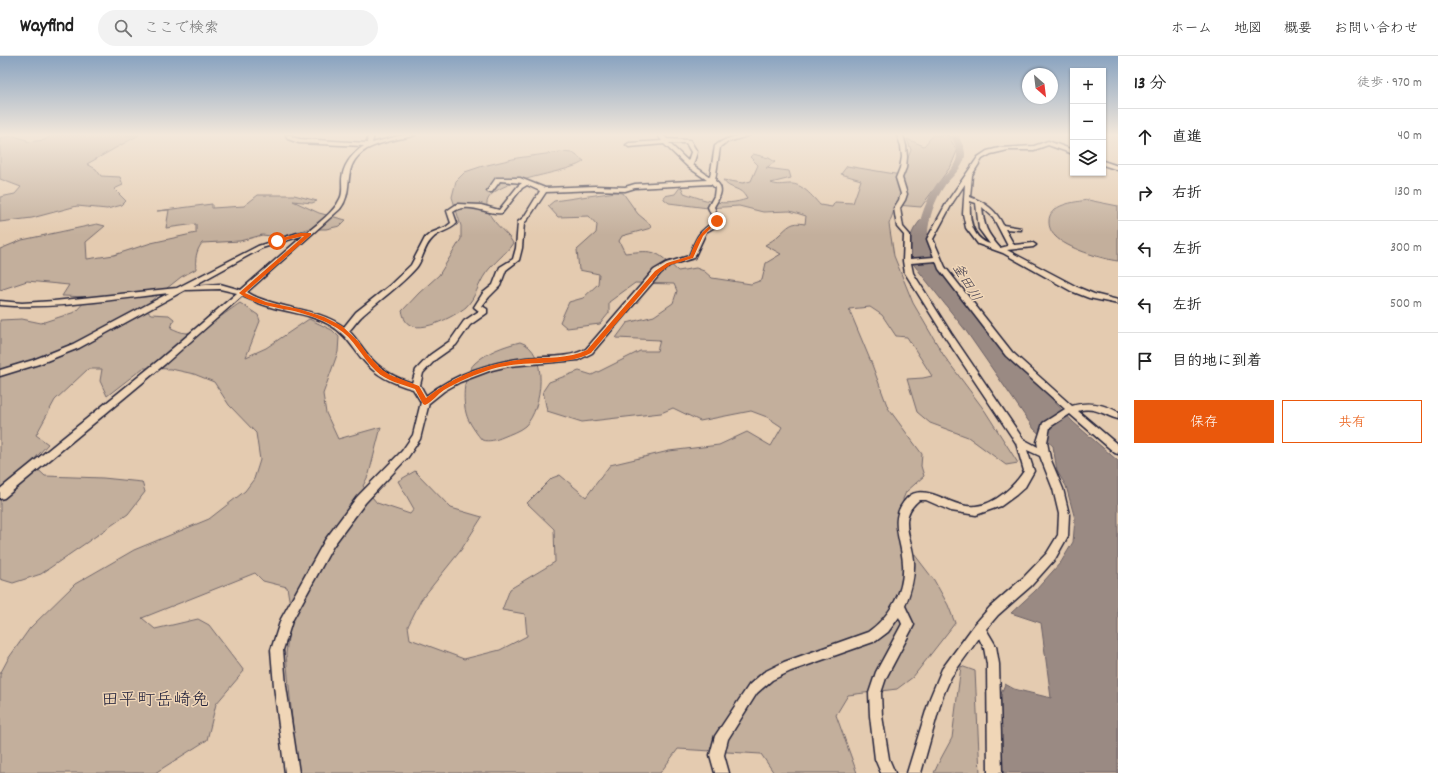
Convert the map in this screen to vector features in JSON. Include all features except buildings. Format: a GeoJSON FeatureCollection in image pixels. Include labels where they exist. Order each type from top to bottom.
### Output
{"type":"FeatureCollection","features":[{"type":"Feature","properties":{"kind":"street"},"geometry":{"type":"LineString","coordinates":[[0,495],[156,367],[309,234],[338,206],[346,192],[345,177],[348,168]]}},
{"type":"Feature","properties":{"kind":"street"},"geometry":{"type":"LineString","coordinates":[[292,773],[280,686],[277,650],[287,618],[328,543],[361,500],[405,454],[417,436],[425,402],[441,389],[457,380],[509,363],[578,357],[589,351],[657,272],[668,264],[692,257],[704,231],[718,223],[710,206],[719,189],[693,168]]}},
{"type":"Feature","properties":{"kind":"street"},"geometry":{"type":"LineString","coordinates":[[712,182],[715,168]]}},
{"type":"Feature","properties":{"kind":"street"},"geometry":{"type":"LineString","coordinates":[[722,773],[717,755],[722,736],[753,689],[768,676],[788,666],[872,638],[884,628],[899,607],[906,588],[909,565],[901,522],[904,509],[917,496],[927,496],[951,507],[976,512],[997,503],[1021,484],[1029,471],[1020,442],[948,335],[909,273],[907,235],[900,227],[897,208],[904,198],[903,187],[899,178],[904,168]]}},
{"type":"Feature","properties":{"kind":"street"},"geometry":{"type":"LineString","coordinates":[[973,168],[950,202],[930,239],[937,259],[963,296],[1009,354],[1068,412],[1118,450]]}},
{"type":"Feature","properties":{"kind":"street"},"geometry":{"type":"LineString","coordinates":[[970,174],[966,214],[969,228],[980,243],[999,250],[1074,289],[1092,296],[1118,302]]}},
{"type":"Feature","properties":{"kind":"street"},"geometry":{"type":"LineString","coordinates":[[490,192],[498,180],[520,180],[544,190],[595,188],[625,189],[635,186],[712,182]]}},
{"type":"Feature","properties":{"kind":"street"},"geometry":{"type":"LineString","coordinates":[[345,331],[359,314],[392,288],[414,266],[427,239],[433,234],[448,228],[454,222],[450,211],[456,206],[481,207],[500,212],[520,187],[527,183]]}},
{"type":"Feature","properties":{"kind":"street"},"geometry":{"type":"LineString","coordinates":[[425,402],[417,387],[419,372],[425,364],[453,343],[467,323],[484,311],[478,307],[486,295],[496,286],[503,269],[516,260],[520,248],[521,222],[526,218],[544,190]]}},
{"type":"Feature","properties":{"kind":"street"},"geometry":{"type":"LineString","coordinates":[[968,198],[979,202],[991,209],[996,214],[1012,247]]}},
{"type":"Feature","properties":{"kind":"street"},"geometry":{"type":"LineString","coordinates":[[979,202],[981,228],[986,238],[999,250]]}},
{"type":"Feature","properties":{"kind":"street"},"geometry":{"type":"LineString","coordinates":[[1001,227],[1019,229]]}},
{"type":"Feature","properties":{"kind":"street"},"geometry":{"type":"LineString","coordinates":[[0,374],[76,346],[260,247],[300,234],[309,234]]}},
{"type":"Feature","properties":{"kind":"street"},"geometry":{"type":"LineString","coordinates":[[999,250],[1033,245]]}},
{"type":"Feature","properties":{"kind":"street"},"geometry":{"type":"LineString","coordinates":[[909,260],[937,259]]}},
{"type":"Feature","properties":{"kind":"street"},"geometry":{"type":"LineString","coordinates":[[0,303],[22,305],[54,303],[182,289],[217,286],[226,287],[264,303],[297,310],[322,318],[340,327],[356,342],[378,371],[388,377],[417,387]]}},
{"type":"Feature","properties":{"kind":"street"},"geometry":{"type":"LineString","coordinates":[[914,773],[936,698],[946,673],[994,610],[1027,582],[1051,556],[1063,536],[1064,514],[1058,489],[1044,454],[1042,442],[1046,425],[1068,412],[1094,405],[1105,408],[1118,416]]}},
{"type":"Feature","properties":{"kind":"street"},"geometry":{"type":"LineString","coordinates":[[1020,442],[1044,454]]}},
{"type":"Feature","properties":{"kind":"street"},"geometry":{"type":"LineString","coordinates":[[888,773],[882,759],[876,716],[875,693],[880,676],[908,625],[904,614],[899,607]]}},
{"type":"Feature","properties":{"kind":"street"},"geometry":{"type":"LineString","coordinates":[[980,628],[990,646],[993,664],[995,773]]}},
{"type":"Feature","properties":{"kind":"shaded area"},"geometry":{"type":"Polygon","coordinates":[[[0,168],[95,168],[101,176],[120,177],[123,185],[114,189],[126,201],[122,205],[107,209],[77,206],[32,218],[0,222],[0,197],[15,194],[21,187],[0,179],[0,168]]]}},
{"type":"Feature","properties":{"kind":"shaded area"},"geometry":{"type":"Polygon","coordinates":[[[476,168],[568,168],[513,183],[499,189],[489,197],[487,206],[488,212],[513,243],[486,273],[475,295],[461,311],[435,324],[417,327],[410,325],[405,320],[402,311],[439,275],[461,239],[461,226],[452,197],[456,181],[465,172],[476,168]]]}},
{"type":"Feature","properties":{"kind":"shaded area"},"geometry":{"type":"Polygon","coordinates":[[[756,168],[770,168],[789,171],[791,178],[771,183],[778,185],[794,184],[807,191],[820,205],[832,207],[835,202],[853,203],[861,180],[841,174],[845,168],[862,168],[901,175],[904,168],[949,168],[921,207],[896,205],[889,224],[894,256],[913,303],[944,356],[985,411],[1018,463],[1006,465],[968,437],[930,423],[917,412],[907,379],[932,376],[907,337],[896,336],[882,315],[870,307],[849,309],[888,408],[922,454],[921,466],[924,476],[906,492],[903,499],[911,550],[934,580],[948,605],[955,623],[913,677],[897,689],[848,695],[836,715],[857,773],[774,773],[761,754],[678,749],[660,773],[297,773],[286,654],[291,611],[287,587],[263,581],[255,573],[142,618],[155,629],[198,619],[209,625],[244,671],[216,704],[207,740],[155,773],[0,773],[0,674],[8,659],[30,628],[75,584],[134,550],[209,519],[245,491],[254,479],[260,460],[256,433],[229,405],[214,382],[194,374],[171,369],[143,368],[107,396],[100,381],[102,369],[88,369],[55,400],[36,435],[48,444],[31,463],[45,476],[103,478],[142,482],[145,492],[128,514],[41,574],[13,583],[0,579],[0,320],[22,319],[41,323],[75,312],[89,297],[62,296],[69,285],[27,281],[0,290],[0,249],[22,240],[97,224],[105,226],[86,242],[87,259],[114,255],[151,243],[196,233],[196,224],[166,228],[169,210],[157,211],[212,204],[212,208],[244,206],[258,195],[294,195],[317,201],[312,203],[293,201],[319,213],[346,220],[340,226],[326,229],[307,229],[281,237],[262,235],[240,241],[202,243],[196,255],[196,269],[181,277],[142,308],[151,314],[169,315],[174,319],[171,328],[187,333],[200,329],[240,303],[258,315],[260,321],[246,357],[266,348],[309,319],[332,330],[339,337],[338,352],[323,394],[326,413],[338,439],[381,427],[369,474],[363,486],[377,503],[410,514],[414,509],[398,481],[415,471],[451,508],[482,517],[461,550],[421,600],[408,626],[410,639],[464,659],[500,650],[527,636],[525,614],[502,610],[510,589],[555,562],[554,529],[527,503],[552,478],[560,475],[586,497],[610,465],[669,451],[719,445],[747,432],[771,446],[782,427],[767,417],[751,411],[700,421],[673,408],[661,413],[582,422],[547,411],[543,391],[549,382],[579,371],[592,375],[640,351],[657,351],[660,340],[616,338],[627,323],[654,316],[673,303],[677,291],[674,284],[635,283],[609,302],[609,313],[600,324],[567,328],[560,322],[569,302],[583,298],[598,284],[599,274],[579,270],[577,250],[596,233],[597,225],[589,216],[558,217],[548,206],[554,201],[616,192],[623,193],[638,214],[650,224],[651,228],[622,236],[619,241],[625,253],[654,253],[659,255],[678,271],[696,268],[704,271],[712,278],[751,284],[762,280],[766,263],[781,254],[765,245],[776,238],[790,225],[796,223],[805,224],[806,216],[790,211],[763,212],[739,206],[708,208],[669,203],[664,199],[664,196],[675,194],[681,186],[684,193],[715,202],[730,203],[747,199],[741,192],[729,186],[723,180],[743,183],[751,181],[756,168]]]}},
{"type":"Feature","properties":{"kind":"shaded area"},"geometry":{"type":"Polygon","coordinates":[[[1088,200],[1118,206],[1118,261],[1103,258],[1067,245],[1051,231],[1049,222],[1053,211],[1063,205],[1088,200]]]}},
{"type":"Feature","properties":{"kind":"shaded area"},"geometry":{"type":"Polygon","coordinates":[[[924,215],[929,220],[926,230],[927,242],[932,254],[965,302],[1012,363],[1043,389],[1073,422],[1118,461],[1118,773],[1001,773],[999,699],[1005,684],[1014,689],[1051,698],[1041,623],[1011,613],[1035,591],[1061,562],[1073,542],[1075,519],[1066,486],[1057,471],[1053,446],[1034,429],[966,331],[914,265],[907,244],[914,229],[924,215]]]}},
{"type":"Feature","properties":{"kind":"shaded area"},"geometry":{"type":"Polygon","coordinates":[[[520,342],[529,347],[536,356],[539,368],[539,394],[536,407],[525,426],[511,434],[495,440],[482,440],[471,425],[466,413],[464,398],[465,382],[471,368],[475,363],[490,353],[520,342]]]}},
{"type":"Feature","properties":{"kind":"shaded area"},"geometry":{"type":"Polygon","coordinates":[[[961,666],[975,671],[980,773],[934,773],[952,738],[961,666]]]}},
{"type":"Feature","properties":{"kind":"waterway","name":"釜田川"},"geometry":{"type":"LineString","coordinates":[[923,235],[927,216],[936,193],[943,182],[955,168]]}},
{"type":"Feature","properties":{"kind":"district","name":"田平町岳崎免"},"geometry":{"type":"Point","coordinates":[155,701]}},
{"type":"Feature","properties":{"kind":"route"},"geometry":{"type":"LineString","coordinates":[[277,241],[300,234],[309,234],[242,293],[264,303],[297,310],[322,318],[340,327],[356,342],[378,371],[403,384],[417,387],[425,402],[441,389],[457,380],[490,368],[509,363],[578,357],[589,351],[662,267],[694,255],[696,245],[701,235],[709,227],[718,223],[717,221]]}}]}
